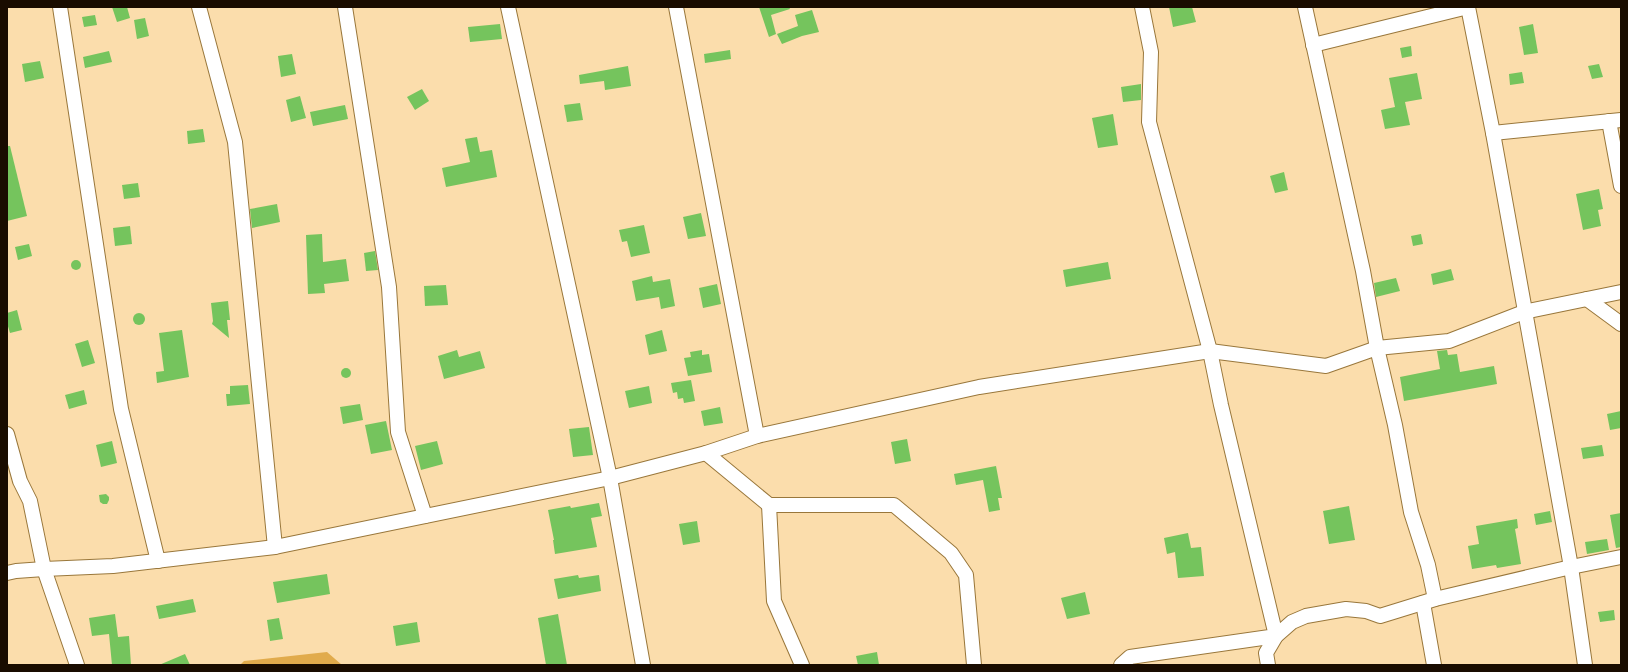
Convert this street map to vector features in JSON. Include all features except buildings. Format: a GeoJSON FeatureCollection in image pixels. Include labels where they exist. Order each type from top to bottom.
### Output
{"type":"FeatureCollection","features":[{"type":"Feature","properties":{"kind":"street"},"geometry":{"type":"LineString","coordinates":[[60,7],[121,409],[158,561]]}},
{"type":"Feature","properties":{"kind":"street"},"geometry":{"type":"LineString","coordinates":[[199,7],[235,142],[275,547]]}},
{"type":"Feature","properties":{"kind":"street"},"geometry":{"type":"LineString","coordinates":[[345,7],[389,287],[398,432],[425,516]]}},
{"type":"Feature","properties":{"kind":"street"},"geometry":{"type":"LineString","coordinates":[[508,7],[610,478],[643,665]]}},
{"type":"Feature","properties":{"kind":"street"},"geometry":{"type":"LineString","coordinates":[[676,7],[757,436]]}},
{"type":"Feature","properties":{"kind":"street"},"geometry":{"type":"LineString","coordinates":[[1142,7],[1151,52],[1149,122],[1210,351],[1221,405],[1276,636]]}},
{"type":"Feature","properties":{"kind":"street"},"geometry":{"type":"LineString","coordinates":[[1305,7],[1363,271],[1376,348],[1395,425],[1411,512],[1428,565],[1434,665]]}},
{"type":"Feature","properties":{"kind":"street"},"geometry":{"type":"LineString","coordinates":[[1313,45],[1468,7],[1571,567],[1585,665]]}},
{"type":"Feature","properties":{"kind":"street"},"geometry":{"type":"LineString","coordinates":[[1492,133],[1615,121],[1621,186]]}},
{"type":"Feature","properties":{"kind":"street"},"geometry":{"type":"LineString","coordinates":[[7,573],[44,569],[113,566],[275,547],[610,478],[706,453],[757,436],[979,386],[1210,351],[1326,366],[1376,348],[1448,341],[1524,312],[1621,292]]}},
{"type":"Feature","properties":{"kind":"street"},"geometry":{"type":"LineString","coordinates":[[1588,299],[1621,324]]}},
{"type":"Feature","properties":{"kind":"street"},"geometry":{"type":"LineString","coordinates":[[7,436],[20,482],[30,501],[44,569],[77,665]]}},
{"type":"Feature","properties":{"kind":"street"},"geometry":{"type":"LineString","coordinates":[[706,453],[768,506],[894,505],[951,553],[966,575],[974,665]]}},
{"type":"Feature","properties":{"kind":"street"},"geometry":{"type":"LineString","coordinates":[[768,506],[774,601],[802,665]]}},
{"type":"Feature","properties":{"kind":"street"},"geometry":{"type":"LineString","coordinates":[[1268,665],[1266,653],[1276,636],[1292,622],[1306,616],[1346,609],[1366,611],[1380,616],[1429,601],[1571,567],[1621,557]]}},
{"type":"Feature","properties":{"kind":"street"},"geometry":{"type":"LineString","coordinates":[[1121,665],[1130,657],[1276,636]]}},
{"type":"Feature","properties":{"kind":"shaded area"},"geometry":{"type":"Polygon","coordinates":[[[327,652],[342,665],[240,665],[244,661],[327,652]]]}}]}
